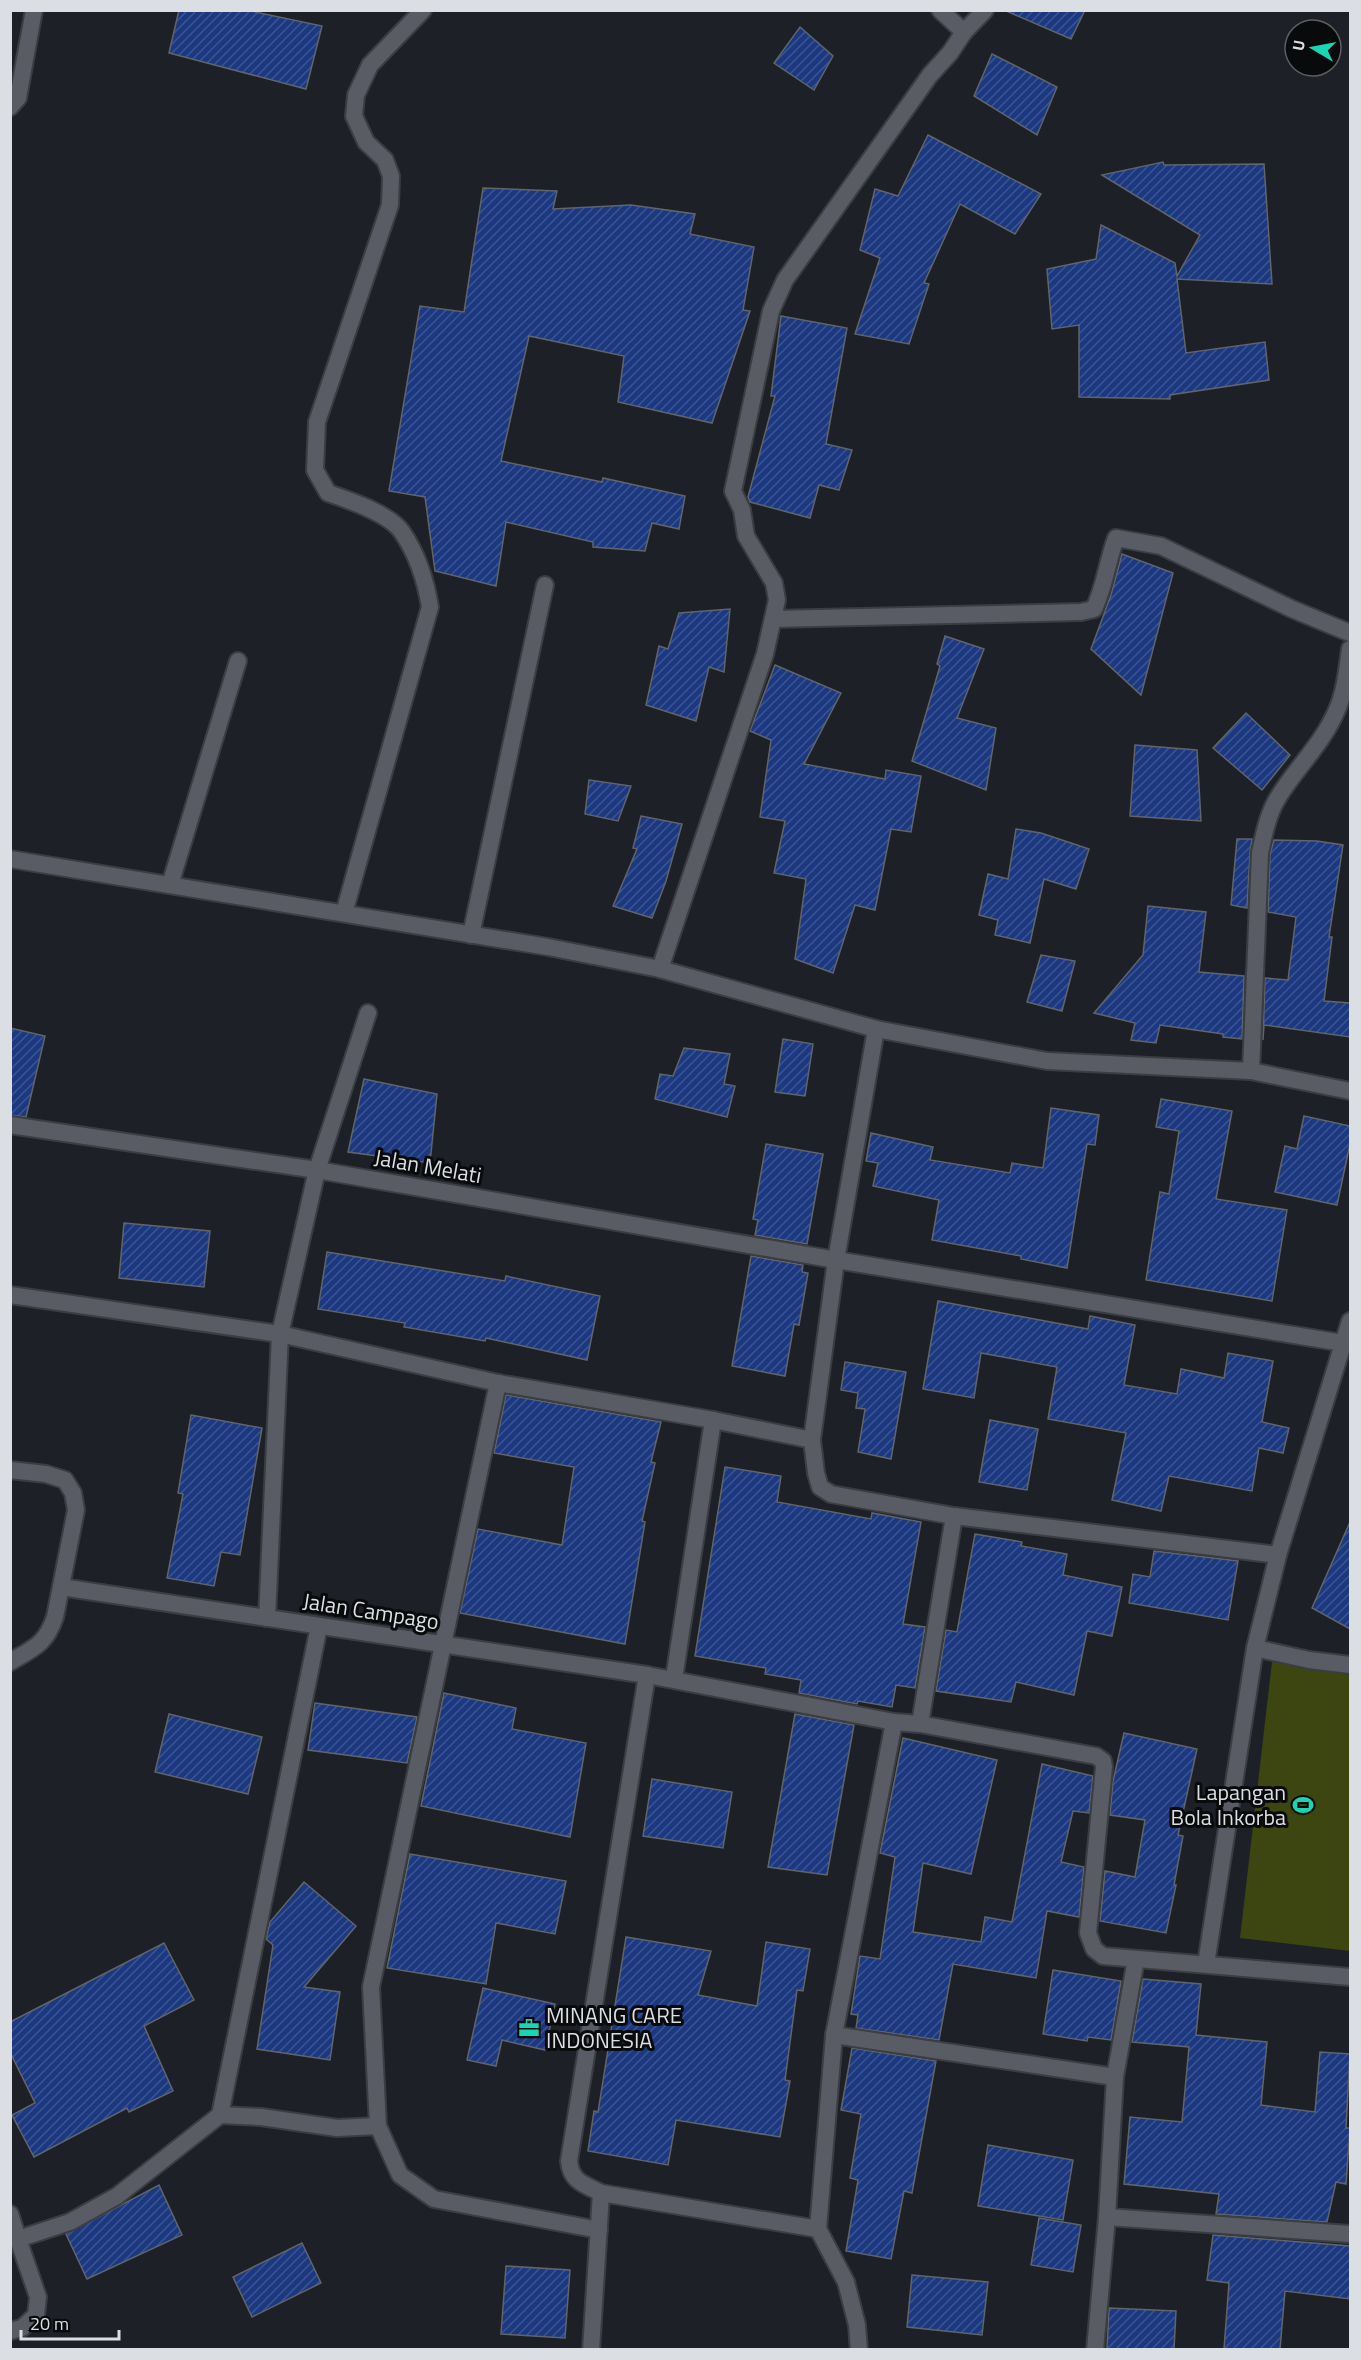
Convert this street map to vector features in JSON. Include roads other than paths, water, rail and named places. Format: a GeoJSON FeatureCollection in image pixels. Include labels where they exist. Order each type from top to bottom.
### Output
{"type":"FeatureCollection","features":[{"type":"Feature","properties":{"kind":"street"},"geometry":{"type":"LineString","coordinates":[[10,107],[18,98],[34,10]]}},
{"type":"Feature","properties":{"kind":"street"},"geometry":{"type":"LineString","coordinates":[[344,913],[430,607],[426,581],[402,531],[369,508],[328,493],[315,470],[317,422],[390,205],[391,176],[385,160],[366,142],[354,116],[356,95],[370,65],[423,10]]}},
{"type":"Feature","properties":{"kind":"street"},"geometry":{"type":"LineString","coordinates":[[940,10],[964,33]]}},
{"type":"Feature","properties":{"kind":"street"},"geometry":{"type":"LineString","coordinates":[[660,969],[765,654],[777,600],[774,583],[746,536],[742,510],[733,491],[771,311],[785,280],[930,75],[985,10]]}},
{"type":"Feature","properties":{"kind":"street"},"geometry":{"type":"LineString","coordinates":[[773,619],[1081,612],[1094,609],[1101,593],[1109,555],[1116,538],[1161,546],[1292,609],[1350,633]]}},
{"type":"Feature","properties":{"kind":"street"},"geometry":{"type":"LineString","coordinates":[[471,935],[545,585]]}},
{"type":"Feature","properties":{"kind":"street"},"geometry":{"type":"LineString","coordinates":[[1251,1071],[1260,853],[1267,824],[1278,797],[1317,747],[1337,711],[1347,677],[1350,650]]}},
{"type":"Feature","properties":{"kind":"street"},"geometry":{"type":"LineString","coordinates":[[170,885],[238,661]]}},
{"type":"Feature","properties":{"kind":"street"},"geometry":{"type":"LineString","coordinates":[[10,859],[344,913],[660,969],[876,1029],[1047,1061],[1251,1071],[1350,1091]]}},
{"type":"Feature","properties":{"kind":"street"},"geometry":{"type":"LineString","coordinates":[[267,1618],[280,1334],[318,1170],[368,1013]]}},
{"type":"Feature","properties":{"kind":"street"},"geometry":{"type":"LineString","coordinates":[[876,1029],[836,1260],[812,1440],[820,1487],[831,1494],[954,1516],[1278,1555]]}},
{"type":"Feature","properties":{"kind":"street","name":"Jalan Melati"},"geometry":{"type":"LineString","coordinates":[[10,1125],[318,1170],[836,1260],[1343,1343]]}},
{"type":"Feature","properties":{"kind":"street"},"geometry":{"type":"LineString","coordinates":[[10,1295],[280,1334],[498,1383],[713,1420],[812,1440]]}},
{"type":"Feature","properties":{"kind":"street"},"geometry":{"type":"LineString","coordinates":[[1206,1964],[1255,1648],[1278,1555],[1350,1321]]}},
{"type":"Feature","properties":{"kind":"street"},"geometry":{"type":"LineString","coordinates":[[498,1383],[370,1987],[378,2126],[400,2175],[434,2199],[599,2230]]}},
{"type":"Feature","properties":{"kind":"street"},"geometry":{"type":"LineString","coordinates":[[674,1680],[713,1420]]}},
{"type":"Feature","properties":{"kind":"street"},"geometry":{"type":"LineString","coordinates":[[10,1470],[46,1474],[65,1480],[73,1493],[76,1510],[50,1631],[40,1645],[10,1662]]}},
{"type":"Feature","properties":{"kind":"street"},"geometry":{"type":"LineString","coordinates":[[920,1724],[954,1516]]}},
{"type":"Feature","properties":{"kind":"street","name":"Jalan Campago"},"geometry":{"type":"LineString","coordinates":[[61,1587],[647,1675],[894,1722],[920,1724],[1096,1756],[1103,1761],[1104,1767],[1088,1933],[1094,1949],[1103,1956],[1136,1959]]}},
{"type":"Feature","properties":{"kind":"street"},"geometry":{"type":"LineString","coordinates":[[18,2239],[70,2222],[117,2196],[219,2115],[319,1626]]}},
{"type":"Feature","properties":{"kind":"street"},"geometry":{"type":"LineString","coordinates":[[1255,1648],[1309,1660],[1350,1665]]}},
{"type":"Feature","properties":{"kind":"street"},"geometry":{"type":"LineString","coordinates":[[647,1675],[569,2161],[570,2171],[574,2178],[601,2193],[818,2229]]}},
{"type":"Feature","properties":{"kind":"street"},"geometry":{"type":"LineString","coordinates":[[859,2349],[857,2325],[846,2282],[818,2229],[834,2035],[894,1722]]}},
{"type":"Feature","properties":{"kind":"street"},"geometry":{"type":"LineString","coordinates":[[1095,2349],[1107,2217],[1115,2077],[1136,1959],[1350,1977]]}},
{"type":"Feature","properties":{"kind":"street"},"geometry":{"type":"LineString","coordinates":[[834,2035],[1115,2077]]}},
{"type":"Feature","properties":{"kind":"street"},"geometry":{"type":"LineString","coordinates":[[219,2115],[261,2117],[337,2128],[378,2126]]}},
{"type":"Feature","properties":{"kind":"street"},"geometry":{"type":"LineString","coordinates":[[591,2349],[601,2193]]}},
{"type":"Feature","properties":{"kind":"street"},"geometry":{"type":"LineString","coordinates":[[10,2214],[38,2297],[36,2315],[22,2328],[10,2331]]}},
{"type":"Feature","properties":{"kind":"street"},"geometry":{"type":"LineString","coordinates":[[1107,2217],[1350,2234]]}},
{"type":"Feature","properties":{"kind":"place","name":"Lapangan Bola Inkorba"},"geometry":{"type":"Point","coordinates":[1303,1805]}},
{"type":"Feature","properties":{"kind":"place","name":"MINANG CARE INDONESIA"},"geometry":{"type":"Point","coordinates":[529,2028]}}]}
